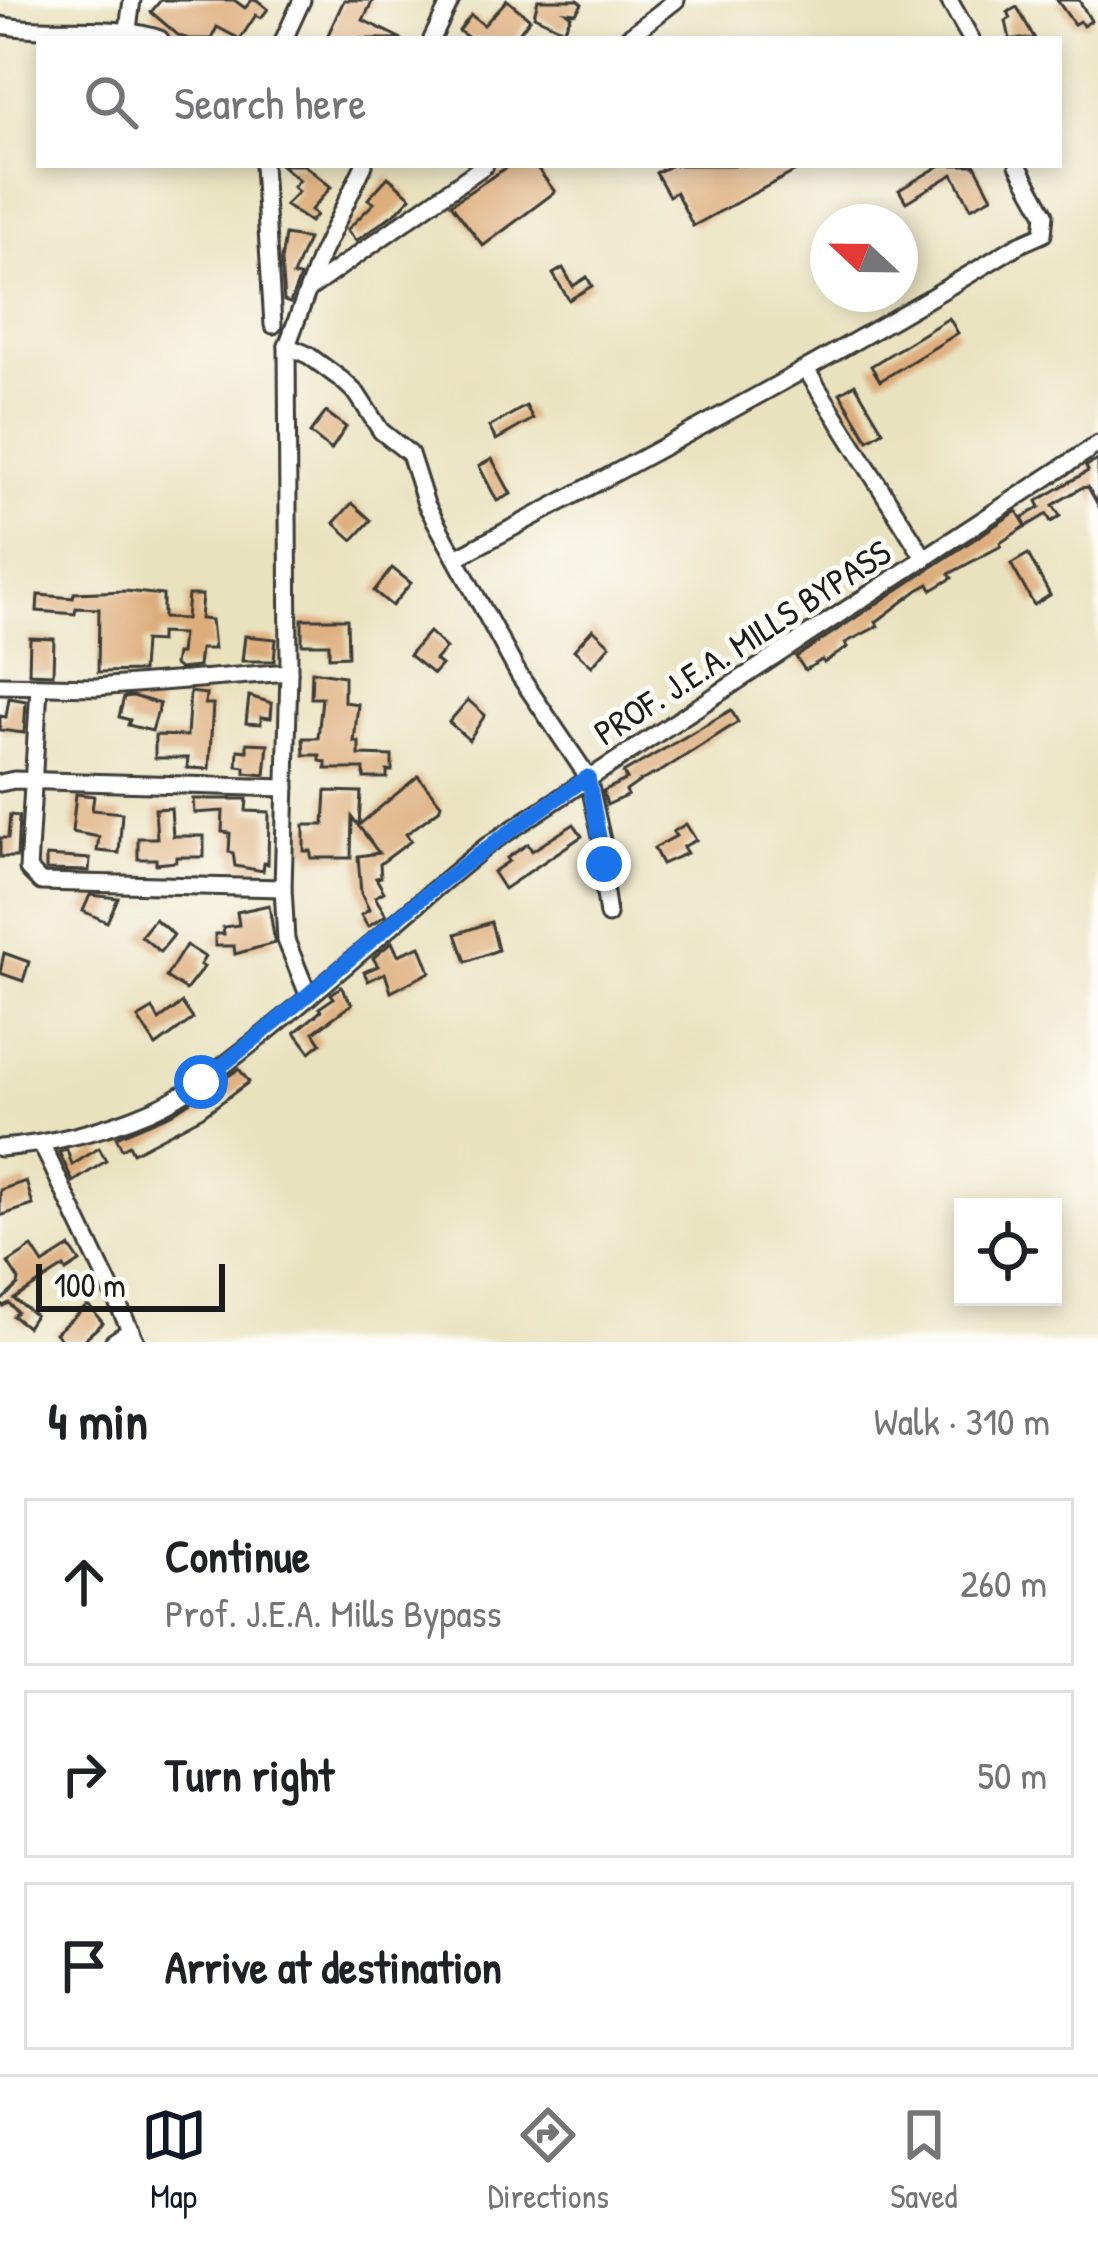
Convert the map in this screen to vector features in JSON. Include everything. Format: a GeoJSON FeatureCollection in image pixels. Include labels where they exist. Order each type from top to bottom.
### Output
{"type":"FeatureCollection","features":[{"type":"Feature","properties":{"kind":"street"},"geometry":{"type":"LineString","coordinates":[[128,28],[132,0]]}},
{"type":"Feature","properties":{"kind":"street"},"geometry":{"type":"LineString","coordinates":[[285,36],[302,0]]}},
{"type":"Feature","properties":{"kind":"street"},"geometry":{"type":"LineString","coordinates":[[433,36],[451,0]]}},
{"type":"Feature","properties":{"kind":"street"},"geometry":{"type":"LineString","coordinates":[[630,36],[676,0]]}},
{"type":"Feature","properties":{"kind":"street"},"geometry":{"type":"LineString","coordinates":[[949,0],[969,36]]}},
{"type":"Feature","properties":{"kind":"street"},"geometry":{"type":"LineString","coordinates":[[0,25],[94,32],[128,28],[151,36]]}},
{"type":"Feature","properties":{"kind":"street"},"geometry":{"type":"LineString","coordinates":[[263,168],[273,325]]}},
{"type":"Feature","properties":{"kind":"street"},"geometry":{"type":"LineString","coordinates":[[309,998],[286,940],[283,887],[289,672],[287,346],[363,168]]}},
{"type":"Feature","properties":{"kind":"street"},"geometry":{"type":"LineString","coordinates":[[307,290],[480,168]]}},
{"type":"Feature","properties":{"kind":"street"},"geometry":{"type":"LineString","coordinates":[[456,558],[807,371],[1042,234],[1045,214],[1020,168]]}},
{"type":"Feature","properties":{"kind":"street"},"geometry":{"type":"LineString","coordinates":[[287,346],[342,380],[381,431],[410,454],[418,486],[519,675],[588,777],[604,854],[608,915]]}},
{"type":"Feature","properties":{"kind":"street"},"geometry":{"type":"LineString","coordinates":[[807,371],[925,559]]}},
{"type":"Feature","properties":{"kind":"street","name":"PROF. J.E.A. MILLS BYPASS"},"geometry":{"type":"LineString","coordinates":[[0,1148],[42,1145],[152,1111],[201,1082],[309,998],[488,845],[1098,444]]}},
{"type":"Feature","properties":{"kind":"street"},"geometry":{"type":"LineString","coordinates":[[0,685],[39,687],[289,672]]}},
{"type":"Feature","properties":{"kind":"street"},"geometry":{"type":"LineString","coordinates":[[39,687],[28,869],[41,882],[283,887]]}},
{"type":"Feature","properties":{"kind":"street"},"geometry":{"type":"LineString","coordinates":[[0,783],[286,788]]}},
{"type":"Feature","properties":{"kind":"street"},"geometry":{"type":"LineString","coordinates":[[42,1145],[133,1336],[112,1342]]}},
{"type":"Feature","properties":{"kind":"building"},"geometry":{"type":"Polygon","coordinates":[[[161,0],[234,0],[245,8],[257,0],[268,9],[261,18],[256,15],[242,36],[217,27],[212,36],[179,36],[151,12],[161,0]]]}},
{"type":"Feature","properties":{"kind":"building"},"geometry":{"type":"Polygon","coordinates":[[[344,0],[373,0],[363,20],[396,36],[327,36],[344,0]]]}},
{"type":"Feature","properties":{"kind":"building"},"geometry":{"type":"Polygon","coordinates":[[[507,0],[530,19],[516,36],[466,36],[459,31],[471,15],[484,25],[507,0]]]}},
{"type":"Feature","properties":{"kind":"building"},"geometry":{"type":"Polygon","coordinates":[[[538,0],[578,0],[582,4],[576,13],[566,12],[571,16],[564,30],[534,16],[538,0]]]}},
{"type":"Feature","properties":{"kind":"building"},"geometry":{"type":"Polygon","coordinates":[[[1057,0],[1079,0],[1091,21],[1074,24],[1057,0]]]}},
{"type":"Feature","properties":{"kind":"building"},"geometry":{"type":"Polygon","coordinates":[[[1017,7],[1033,36],[1009,36],[1008,12],[1017,7]]]}},
{"type":"Feature","properties":{"kind":"building"},"geometry":{"type":"Polygon","coordinates":[[[285,168],[308,168],[331,187],[311,210],[316,215],[310,222],[285,205],[298,192],[293,187],[299,180],[285,168]]]}},
{"type":"Feature","properties":{"kind":"building"},"geometry":{"type":"Polygon","coordinates":[[[505,168],[537,168],[555,192],[483,246],[451,204],[505,168]]]}},
{"type":"Feature","properties":{"kind":"building"},"geometry":{"type":"Polygon","coordinates":[[[666,168],[801,168],[693,226],[676,192],[669,196],[656,173],[666,168]]]}},
{"type":"Feature","properties":{"kind":"building"},"geometry":{"type":"Polygon","coordinates":[[[936,168],[977,168],[992,197],[971,208],[953,174],[906,202],[899,190],[936,168]]]}},
{"type":"Feature","properties":{"kind":"building"},"geometry":{"type":"Polygon","coordinates":[[[388,177],[411,197],[356,241],[347,230],[374,203],[368,199],[388,177]]]}},
{"type":"Feature","properties":{"kind":"building"},"geometry":{"type":"Polygon","coordinates":[[[285,235],[308,239],[293,276],[300,277],[290,303],[284,301],[281,261],[285,235]]]}},
{"type":"Feature","properties":{"kind":"building"},"geometry":{"type":"Polygon","coordinates":[[[563,268],[573,286],[587,277],[592,286],[569,300],[553,274],[563,268]]]}},
{"type":"Feature","properties":{"kind":"building"},"geometry":{"type":"Polygon","coordinates":[[[949,318],[958,333],[880,381],[871,366],[949,318]]]}},
{"type":"Feature","properties":{"kind":"building"},"geometry":{"type":"Polygon","coordinates":[[[855,384],[883,431],[868,440],[840,393],[855,384]]]}},
{"type":"Feature","properties":{"kind":"building"},"geometry":{"type":"Polygon","coordinates":[[[526,406],[533,419],[496,440],[489,427],[526,406]]]}},
{"type":"Feature","properties":{"kind":"building"},"geometry":{"type":"Polygon","coordinates":[[[326,412],[346,427],[331,450],[310,433],[326,412]]]}},
{"type":"Feature","properties":{"kind":"building"},"geometry":{"type":"Polygon","coordinates":[[[492,459],[511,494],[497,501],[479,466],[492,459]]]}},
{"type":"Feature","properties":{"kind":"building"},"geometry":{"type":"Polygon","coordinates":[[[1098,460],[1098,505],[1088,487],[1081,488],[1053,505],[1060,516],[1051,522],[1047,514],[1027,526],[1022,518],[1040,507],[1037,501],[1098,460]]]}},
{"type":"Feature","properties":{"kind":"building"},"geometry":{"type":"Polygon","coordinates":[[[352,503],[371,520],[353,540],[334,523],[352,503]]]}},
{"type":"Feature","properties":{"kind":"building"},"geometry":{"type":"Polygon","coordinates":[[[1017,511],[1026,526],[1001,546],[949,574],[952,578],[932,590],[929,584],[918,590],[876,622],[878,626],[845,643],[848,647],[824,663],[805,670],[796,657],[1017,511]]]}},
{"type":"Feature","properties":{"kind":"building"},"geometry":{"type":"Polygon","coordinates":[[[1028,554],[1050,595],[1034,605],[1011,564],[1028,554]]]}},
{"type":"Feature","properties":{"kind":"building"},"geometry":{"type":"Polygon","coordinates":[[[392,568],[411,583],[392,606],[374,591],[392,568]]]}},
{"type":"Feature","properties":{"kind":"building"},"geometry":{"type":"Polygon","coordinates":[[[74,593],[163,595],[163,618],[186,619],[188,595],[202,595],[200,619],[211,620],[214,649],[200,649],[198,667],[179,669],[174,665],[182,634],[160,633],[160,642],[144,641],[142,671],[98,672],[99,609],[76,608],[75,614],[37,611],[38,595],[73,598],[74,593]]]}},
{"type":"Feature","properties":{"kind":"building"},"geometry":{"type":"Polygon","coordinates":[[[302,619],[347,619],[348,656],[329,657],[329,644],[302,644],[302,619]]]}},
{"type":"Feature","properties":{"kind":"building"},"geometry":{"type":"Polygon","coordinates":[[[593,629],[610,645],[592,666],[574,650],[593,629]]]}},
{"type":"Feature","properties":{"kind":"building"},"geometry":{"type":"Polygon","coordinates":[[[429,632],[446,648],[435,660],[441,665],[433,674],[409,655],[429,632]]]}},
{"type":"Feature","properties":{"kind":"building"},"geometry":{"type":"Polygon","coordinates":[[[245,636],[276,639],[274,661],[242,661],[245,636]]]}},
{"type":"Feature","properties":{"kind":"building"},"geometry":{"type":"Polygon","coordinates":[[[30,638],[54,639],[53,674],[29,673],[30,638]]]}},
{"type":"Feature","properties":{"kind":"building"},"geometry":{"type":"Polygon","coordinates":[[[312,671],[344,676],[344,702],[358,704],[354,742],[359,742],[359,755],[392,756],[387,778],[364,778],[364,769],[326,769],[320,755],[304,755],[303,738],[318,738],[322,698],[311,698],[312,671]]]}},
{"type":"Feature","properties":{"kind":"building"},"geometry":{"type":"Polygon","coordinates":[[[190,692],[206,694],[205,704],[213,704],[209,769],[187,768],[188,758],[155,758],[155,735],[187,736],[190,692]]]}},
{"type":"Feature","properties":{"kind":"building"},"geometry":{"type":"Polygon","coordinates":[[[249,696],[272,703],[271,718],[261,717],[261,724],[246,723],[249,696]]]}},
{"type":"Feature","properties":{"kind":"building"},"geometry":{"type":"Polygon","coordinates":[[[124,697],[160,704],[152,731],[128,725],[130,720],[119,717],[124,697]]]}},
{"type":"Feature","properties":{"kind":"building"},"geometry":{"type":"Polygon","coordinates":[[[9,698],[26,701],[24,733],[0,730],[0,716],[6,717],[9,698]]]}},
{"type":"Feature","properties":{"kind":"building"},"geometry":{"type":"Polygon","coordinates":[[[468,700],[485,715],[469,740],[449,722],[468,700]]]}},
{"type":"Feature","properties":{"kind":"building"},"geometry":{"type":"Polygon","coordinates":[[[731,710],[738,722],[607,805],[603,791],[627,779],[623,773],[731,710]]]}},
{"type":"Feature","properties":{"kind":"building"},"geometry":{"type":"Polygon","coordinates":[[[247,743],[268,744],[265,775],[245,773],[245,767],[237,766],[238,750],[247,751],[247,743]]]}},
{"type":"Feature","properties":{"kind":"building"},"geometry":{"type":"Polygon","coordinates":[[[418,776],[441,804],[406,834],[411,841],[380,864],[381,877],[376,878],[384,892],[375,897],[386,915],[368,927],[361,915],[369,910],[361,893],[358,856],[379,853],[352,817],[351,858],[311,858],[311,851],[304,851],[304,825],[324,825],[326,791],[361,792],[359,825],[418,776]]]}},
{"type":"Feature","properties":{"kind":"building"},"geometry":{"type":"Polygon","coordinates":[[[76,794],[94,796],[92,810],[122,813],[119,853],[97,851],[99,837],[72,832],[76,794]]]}},
{"type":"Feature","properties":{"kind":"building"},"geometry":{"type":"Polygon","coordinates":[[[193,799],[247,799],[246,811],[269,812],[268,864],[264,863],[263,871],[235,866],[229,852],[230,833],[222,832],[223,811],[194,813],[193,799]]]}},
{"type":"Feature","properties":{"kind":"building"},"geometry":{"type":"Polygon","coordinates":[[[171,808],[173,836],[204,836],[204,857],[176,857],[176,862],[156,864],[156,859],[138,859],[138,838],[157,838],[155,809],[171,808]]]}},
{"type":"Feature","properties":{"kind":"building"},"geometry":{"type":"Polygon","coordinates":[[[10,815],[19,816],[17,857],[0,857],[0,838],[8,838],[10,815]]]}},
{"type":"Feature","properties":{"kind":"building"},"geometry":{"type":"Polygon","coordinates":[[[574,824],[582,836],[504,889],[493,872],[507,858],[528,844],[532,851],[574,824]]]}},
{"type":"Feature","properties":{"kind":"building"},"geometry":{"type":"Polygon","coordinates":[[[686,824],[696,840],[683,847],[687,853],[662,864],[654,848],[686,824]]]}},
{"type":"Feature","properties":{"kind":"building"},"geometry":{"type":"Polygon","coordinates":[[[46,856],[90,859],[89,871],[46,870],[46,856]]]}},
{"type":"Feature","properties":{"kind":"building"},"geometry":{"type":"Polygon","coordinates":[[[90,895],[118,898],[107,922],[83,911],[90,895]]]}},
{"type":"Feature","properties":{"kind":"building"},"geometry":{"type":"Polygon","coordinates":[[[269,905],[275,943],[235,954],[234,946],[215,946],[215,934],[224,934],[223,927],[239,925],[237,912],[269,905]]]}},
{"type":"Feature","properties":{"kind":"building"},"geometry":{"type":"Polygon","coordinates":[[[155,919],[174,935],[160,952],[141,936],[155,919]]]}},
{"type":"Feature","properties":{"kind":"building"},"geometry":{"type":"Polygon","coordinates":[[[491,922],[498,950],[466,962],[456,934],[491,922]]]}},
{"type":"Feature","properties":{"kind":"building"},"geometry":{"type":"Polygon","coordinates":[[[392,942],[398,955],[420,946],[430,972],[391,992],[385,973],[368,981],[364,972],[378,966],[373,958],[392,942]]]}},
{"type":"Feature","properties":{"kind":"building"},"geometry":{"type":"Polygon","coordinates":[[[186,945],[205,957],[200,965],[204,967],[186,990],[166,977],[186,945]]]}},
{"type":"Feature","properties":{"kind":"building"},"geometry":{"type":"Polygon","coordinates":[[[4,953],[29,962],[23,981],[0,973],[4,953]]]}},
{"type":"Feature","properties":{"kind":"building"},"geometry":{"type":"Polygon","coordinates":[[[341,987],[352,1004],[314,1032],[321,1043],[310,1052],[295,1032],[341,987]]]}},
{"type":"Feature","properties":{"kind":"building"},"geometry":{"type":"Polygon","coordinates":[[[182,1003],[193,1019],[156,1046],[138,1018],[153,1009],[159,1020],[182,1003]]]}},
{"type":"Feature","properties":{"kind":"building"},"geometry":{"type":"Polygon","coordinates":[[[239,1069],[249,1082],[203,1116],[133,1153],[129,1145],[122,1149],[116,1137],[171,1114],[239,1069]]]}},
{"type":"Feature","properties":{"kind":"building"},"geometry":{"type":"Polygon","coordinates":[[[99,1148],[106,1161],[73,1182],[59,1152],[67,1150],[72,1165],[99,1148]]]}},
{"type":"Feature","properties":{"kind":"building"},"geometry":{"type":"Polygon","coordinates":[[[26,1181],[33,1205],[0,1216],[0,1190],[26,1181]]]}},
{"type":"Feature","properties":{"kind":"building"},"geometry":{"type":"Polygon","coordinates":[[[32,1247],[43,1264],[70,1247],[80,1262],[14,1299],[35,1315],[27,1327],[13,1316],[17,1312],[9,1303],[3,1306],[0,1302],[18,1285],[8,1263],[32,1247]]]}},
{"type":"Feature","properties":{"kind":"building"},"geometry":{"type":"Polygon","coordinates":[[[88,1305],[103,1323],[81,1342],[63,1342],[55,1333],[88,1305]]]}},
{"type":"Feature","properties":{"kind":"route"},"geometry":{"type":"LineString","coordinates":[[201,1082],[309,998],[488,845],[588,777],[604,864]]}}]}
